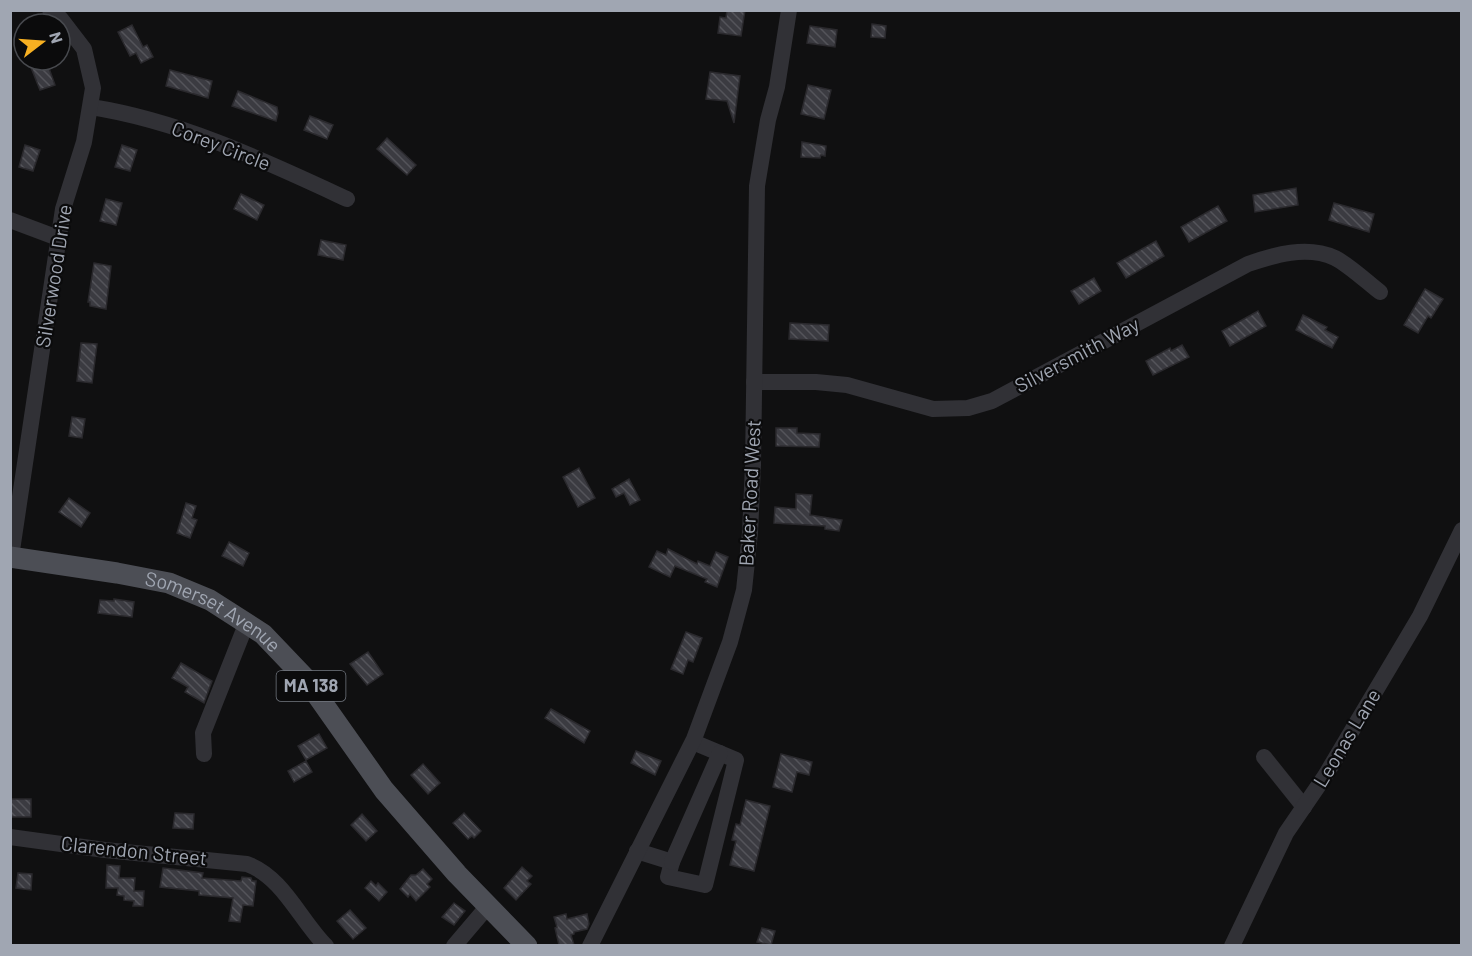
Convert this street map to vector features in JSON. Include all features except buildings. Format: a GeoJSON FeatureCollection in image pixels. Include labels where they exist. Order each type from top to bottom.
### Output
{"type":"FeatureCollection","features":[{"type":"Feature","properties":{"kind":"main road","name":"Somerset Avenue"},"geometry":{"type":"LineString","coordinates":[[11,557],[127,574],[169,583],[210,600],[263,634],[294,665],[317,694],[349,744],[384,790],[488,906],[527,945]]}},
{"type":"Feature","properties":{"kind":"street","name":"Silverwood Drive"},"geometry":{"type":"LineString","coordinates":[[11,557],[63,209],[84,142],[93,88],[84,49],[73,33],[50,10]]}},
{"type":"Feature","properties":{"kind":"street","name":"Baker Road West"},"geometry":{"type":"LineString","coordinates":[[590,945],[693,742],[730,642],[744,590],[750,533],[757,186],[768,120],[777,87],[789,10]]}},
{"type":"Feature","properties":{"kind":"street","name":"Corey Circle"},"geometry":{"type":"LineString","coordinates":[[91,107],[120,111],[196,135],[347,199]]}},
{"type":"Feature","properties":{"kind":"street"},"geometry":{"type":"LineString","coordinates":[[10,220],[58,238]]}},
{"type":"Feature","properties":{"kind":"street","name":"Silversmith Way"},"geometry":{"type":"LineString","coordinates":[[754,382],[816,382],[847,385],[933,409],[968,408],[992,401],[1248,264],[1270,256],[1293,252],[1318,253],[1336,258],[1380,292]]}},
{"type":"Feature","properties":{"kind":"street","name":"Leonas Lane"},"geometry":{"type":"LineString","coordinates":[[1233,945],[1286,833],[1325,776],[1420,615],[1461,530]]}},
{"type":"Feature","properties":{"kind":"street"},"geometry":{"type":"LineString","coordinates":[[204,754],[203,733],[247,622]]}},
{"type":"Feature","properties":{"kind":"street"},"geometry":{"type":"LineString","coordinates":[[693,742],[720,753],[736,760],[705,885],[668,877],[672,862],[720,753]]}},
{"type":"Feature","properties":{"kind":"street"},"geometry":{"type":"LineString","coordinates":[[1264,757],[1304,807]]}},
{"type":"Feature","properties":{"kind":"street","name":"Clarendon Street"},"geometry":{"type":"LineString","coordinates":[[10,837],[139,854],[240,862],[257,867],[284,893],[326,945]]}},
{"type":"Feature","properties":{"kind":"street"},"geometry":{"type":"LineString","coordinates":[[638,851],[672,862]]}},
{"type":"Feature","properties":{"kind":"street"},"geometry":{"type":"LineString","coordinates":[[454,945],[488,906]]}}]}
